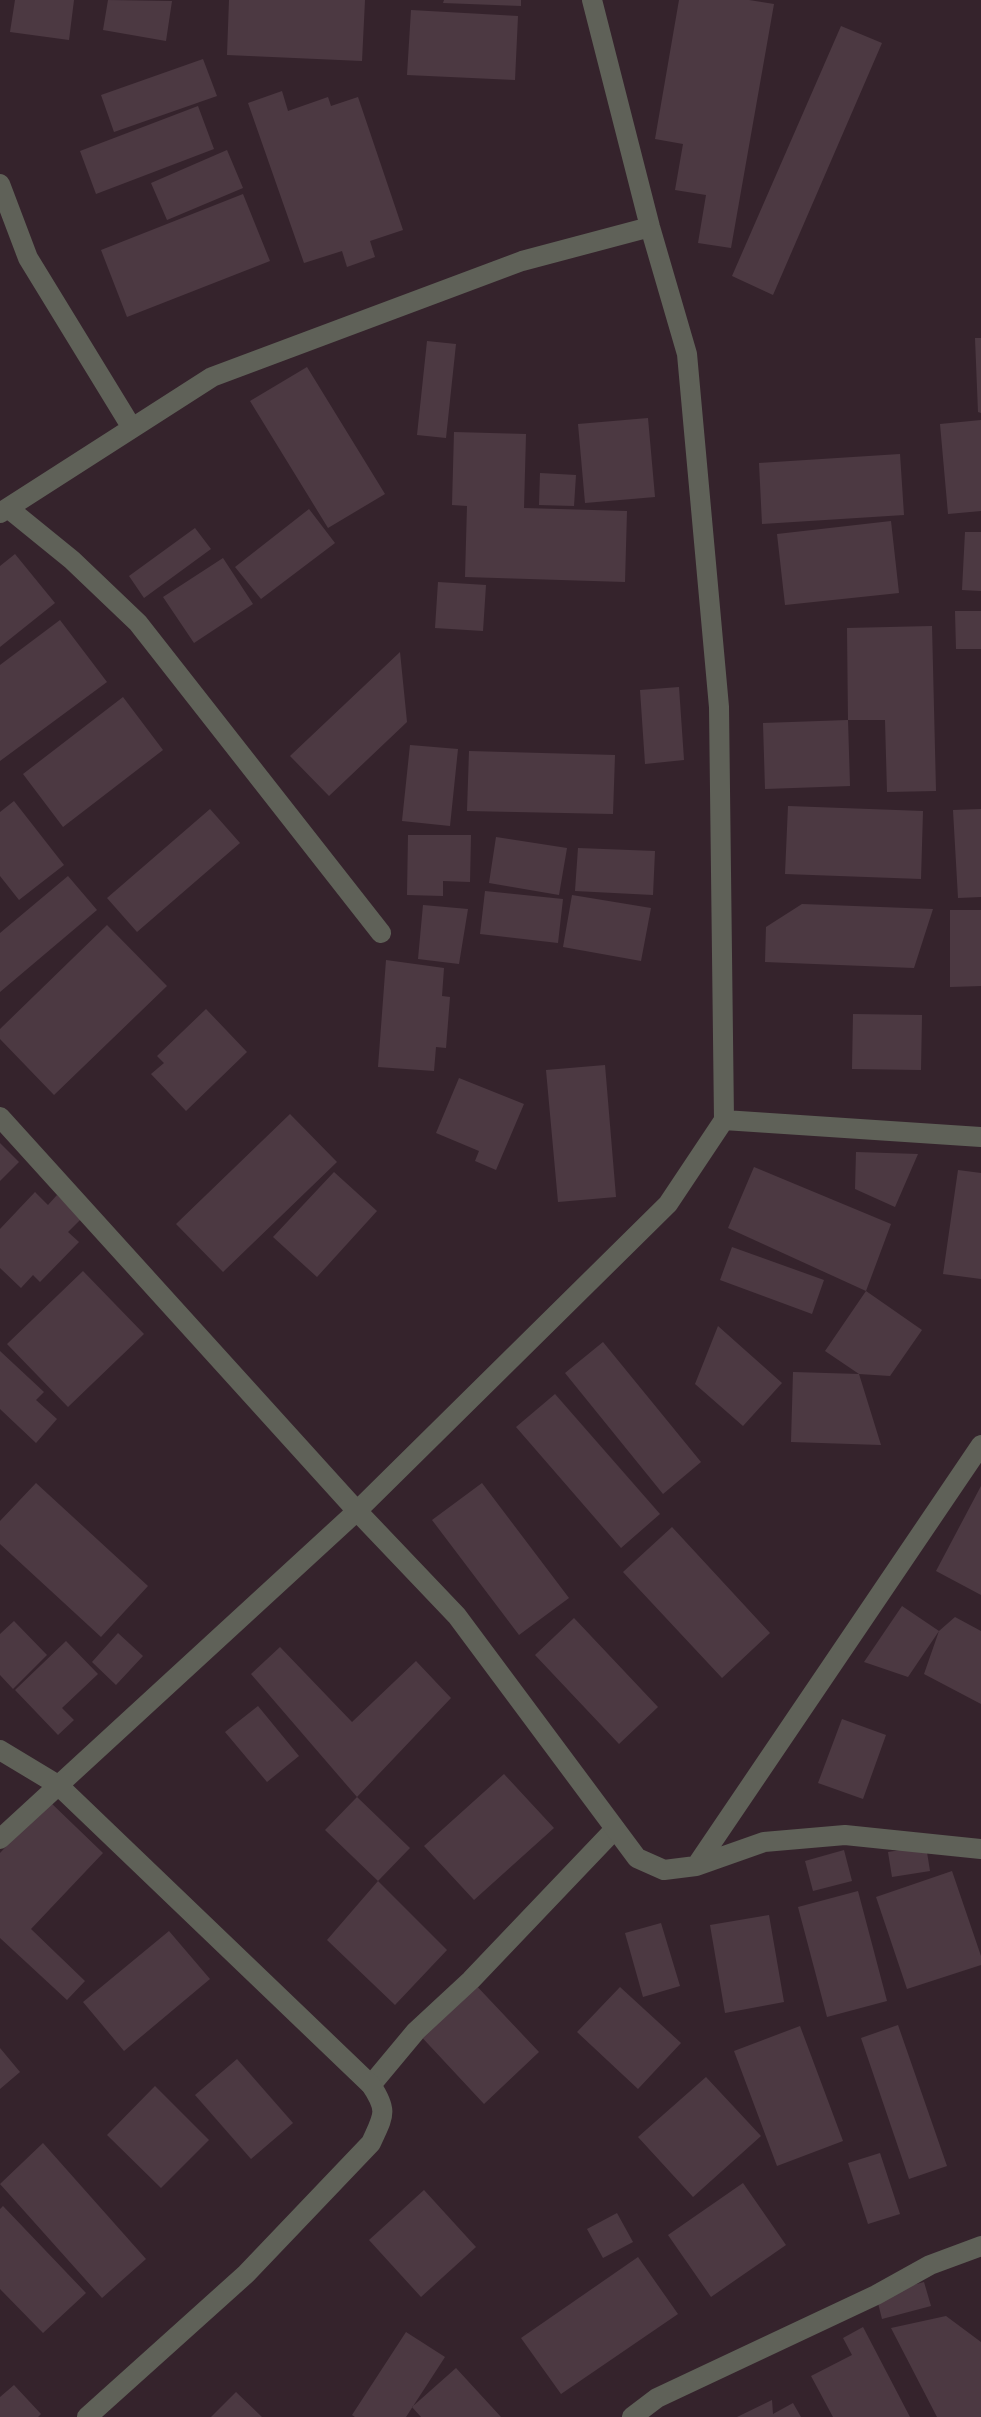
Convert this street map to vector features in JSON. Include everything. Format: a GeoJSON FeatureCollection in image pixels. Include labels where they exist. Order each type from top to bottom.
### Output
{"type":"FeatureCollection","features":[{"type":"Feature","properties":{"kind":"street"},"geometry":{"type":"LineString","coordinates":[[0,1839],[357,1511],[668,1204],[724,1120],[719,707],[687,354],[650,227],[592,0]]}},
{"type":"Feature","properties":{"kind":"street"},"geometry":{"type":"LineString","coordinates":[[0,184],[28,258],[132,428]]}},
{"type":"Feature","properties":{"kind":"street"},"geometry":{"type":"LineString","coordinates":[[381,933],[138,623],[72,560],[4,511],[212,377],[522,261],[650,227]]}},
{"type":"Feature","properties":{"kind":"street"},"geometry":{"type":"LineString","coordinates":[[0,1117],[357,1511],[457,1616],[637,1858],[664,1870],[696,1866],[764,1842],[845,1835],[981,1849]]}},
{"type":"Feature","properties":{"kind":"street"},"geometry":{"type":"LineString","coordinates":[[724,1120],[981,1137]]}},
{"type":"Feature","properties":{"kind":"street"},"geometry":{"type":"LineString","coordinates":[[696,1866],[981,1445]]}},
{"type":"Feature","properties":{"kind":"street"},"geometry":{"type":"LineString","coordinates":[[0,1750],[58,1785],[371,2085],[382,2102],[382,2117],[371,2143],[246,2274],[87,2417]]}},
{"type":"Feature","properties":{"kind":"street"},"geometry":{"type":"LineString","coordinates":[[371,2085],[416,2031],[471,1980],[615,1829]]}},
{"type":"Feature","properties":{"kind":"street"},"geometry":{"type":"LineString","coordinates":[[632,2417],[657,2398],[876,2295],[930,2265],[981,2246]]}},
{"type":"Feature","properties":{"kind":"building"},"geometry":{"type":"Polygon","coordinates":[[[15,0],[74,0],[69,40],[10,32],[15,0]]]}},
{"type":"Feature","properties":{"kind":"building"},"geometry":{"type":"Polygon","coordinates":[[[108,0],[172,1],[166,41],[103,30],[108,0]]]}},
{"type":"Feature","properties":{"kind":"building"},"geometry":{"type":"Polygon","coordinates":[[[229,0],[365,0],[362,61],[227,55],[229,0]]]}},
{"type":"Feature","properties":{"kind":"building"},"geometry":{"type":"Polygon","coordinates":[[[444,0],[521,0],[521,6],[443,3],[444,0]]]}},
{"type":"Feature","properties":{"kind":"building"},"geometry":{"type":"Polygon","coordinates":[[[679,0],[749,0],[774,4],[731,248],[698,243],[706,195],[675,190],[683,144],[655,139],[679,0]]]}},
{"type":"Feature","properties":{"kind":"building"},"geometry":{"type":"Polygon","coordinates":[[[411,10],[518,16],[515,80],[407,75],[411,10]]]}},
{"type":"Feature","properties":{"kind":"building"},"geometry":{"type":"Polygon","coordinates":[[[841,26],[882,43],[773,295],[732,276],[841,26]]]}},
{"type":"Feature","properties":{"kind":"building"},"geometry":{"type":"Polygon","coordinates":[[[203,59],[217,96],[114,132],[101,95],[203,59]]]}},
{"type":"Feature","properties":{"kind":"building"},"geometry":{"type":"Polygon","coordinates":[[[282,91],[288,111],[328,97],[331,106],[358,97],[403,230],[370,241],[375,257],[347,267],[342,251],[304,263],[248,103],[282,91]]]}},
{"type":"Feature","properties":{"kind":"building"},"geometry":{"type":"Polygon","coordinates":[[[198,106],[214,149],[96,194],[80,151],[198,106]]]}},
{"type":"Feature","properties":{"kind":"building"},"geometry":{"type":"Polygon","coordinates":[[[227,150],[243,188],[167,220],[151,183],[227,150]]]}},
{"type":"Feature","properties":{"kind":"building"},"geometry":{"type":"Polygon","coordinates":[[[243,194],[270,261],[127,317],[101,250],[243,194]]]}},
{"type":"Feature","properties":{"kind":"building"},"geometry":{"type":"Polygon","coordinates":[[[975,338],[981,338],[981,413],[978,412],[975,338]]]}},
{"type":"Feature","properties":{"kind":"building"},"geometry":{"type":"Polygon","coordinates":[[[427,341],[456,344],[446,438],[417,435],[427,341]]]}},
{"type":"Feature","properties":{"kind":"building"},"geometry":{"type":"Polygon","coordinates":[[[307,367],[385,494],[328,528],[250,401],[307,367]]]}},
{"type":"Feature","properties":{"kind":"building"},"geometry":{"type":"Polygon","coordinates":[[[648,418],[655,497],[585,503],[578,424],[648,418]]]}},
{"type":"Feature","properties":{"kind":"building"},"geometry":{"type":"Polygon","coordinates":[[[981,420],[981,511],[948,514],[940,424],[981,420]]]}},
{"type":"Feature","properties":{"kind":"building"},"geometry":{"type":"Polygon","coordinates":[[[454,432],[526,434],[524,508],[627,511],[625,582],[465,577],[467,506],[452,505],[454,432]]]}},
{"type":"Feature","properties":{"kind":"building"},"geometry":{"type":"Polygon","coordinates":[[[900,454],[904,515],[762,524],[759,463],[900,454]]]}},
{"type":"Feature","properties":{"kind":"building"},"geometry":{"type":"Polygon","coordinates":[[[540,473],[576,475],[574,506],[539,505],[540,473]]]}},
{"type":"Feature","properties":{"kind":"building"},"geometry":{"type":"Polygon","coordinates":[[[309,509],[335,543],[261,599],[235,567],[309,509]]]}},
{"type":"Feature","properties":{"kind":"building"},"geometry":{"type":"Polygon","coordinates":[[[891,521],[899,593],[785,605],[777,534],[891,521]]]}},
{"type":"Feature","properties":{"kind":"building"},"geometry":{"type":"Polygon","coordinates":[[[195,528],[211,549],[144,598],[129,576],[195,528]]]}},
{"type":"Feature","properties":{"kind":"building"},"geometry":{"type":"Polygon","coordinates":[[[965,532],[981,532],[981,591],[962,590],[965,532]]]}},
{"type":"Feature","properties":{"kind":"building"},"geometry":{"type":"Polygon","coordinates":[[[15,554],[55,603],[0,647],[0,566],[15,554]]]}},
{"type":"Feature","properties":{"kind":"building"},"geometry":{"type":"Polygon","coordinates":[[[223,558],[253,604],[194,643],[163,597],[223,558]]]}},
{"type":"Feature","properties":{"kind":"building"},"geometry":{"type":"Polygon","coordinates":[[[438,582],[486,585],[483,631],[435,628],[438,582]]]}},
{"type":"Feature","properties":{"kind":"building"},"geometry":{"type":"Polygon","coordinates":[[[955,611],[981,611],[981,649],[956,649],[955,611]]]}},
{"type":"Feature","properties":{"kind":"building"},"geometry":{"type":"Polygon","coordinates":[[[60,620],[107,682],[0,761],[0,665],[60,620]]]}},
{"type":"Feature","properties":{"kind":"building"},"geometry":{"type":"Polygon","coordinates":[[[932,626],[936,791],[887,792],[885,720],[848,720],[847,628],[932,626]]]}},
{"type":"Feature","properties":{"kind":"building"},"geometry":{"type":"Polygon","coordinates":[[[400,652],[407,722],[329,796],[290,756],[400,652]]]}},
{"type":"Feature","properties":{"kind":"building"},"geometry":{"type":"Polygon","coordinates":[[[679,687],[684,760],[645,764],[640,690],[679,687]]]}},
{"type":"Feature","properties":{"kind":"building"},"geometry":{"type":"Polygon","coordinates":[[[123,697],[163,750],[63,827],[23,774],[123,697]]]}},
{"type":"Feature","properties":{"kind":"building"},"geometry":{"type":"Polygon","coordinates":[[[848,720],[850,786],[765,789],[763,723],[848,720]]]}},
{"type":"Feature","properties":{"kind":"building"},"geometry":{"type":"Polygon","coordinates":[[[410,745],[458,749],[450,826],[402,821],[410,745]]]}},
{"type":"Feature","properties":{"kind":"building"},"geometry":{"type":"Polygon","coordinates":[[[469,751],[615,755],[613,814],[467,811],[469,751]]]}},
{"type":"Feature","properties":{"kind":"building"},"geometry":{"type":"Polygon","coordinates":[[[14,801],[64,865],[19,900],[0,876],[0,812],[14,801]]]}},
{"type":"Feature","properties":{"kind":"building"},"geometry":{"type":"Polygon","coordinates":[[[788,806],[923,811],[921,879],[785,874],[788,806]]]}},
{"type":"Feature","properties":{"kind":"building"},"geometry":{"type":"Polygon","coordinates":[[[210,809],[240,843],[137,932],[107,898],[210,809]]]}},
{"type":"Feature","properties":{"kind":"building"},"geometry":{"type":"Polygon","coordinates":[[[981,809],[981,897],[958,898],[953,810],[981,809]]]}},
{"type":"Feature","properties":{"kind":"building"},"geometry":{"type":"Polygon","coordinates":[[[408,835],[471,835],[470,882],[443,881],[443,896],[407,895],[408,835]]]}},
{"type":"Feature","properties":{"kind":"building"},"geometry":{"type":"Polygon","coordinates":[[[496,837],[567,848],[559,895],[489,883],[496,837]]]}},
{"type":"Feature","properties":{"kind":"building"},"geometry":{"type":"Polygon","coordinates":[[[578,848],[655,851],[653,895],[575,891],[578,848]]]}},
{"type":"Feature","properties":{"kind":"building"},"geometry":{"type":"Polygon","coordinates":[[[68,876],[97,910],[0,992],[0,933],[68,876]]]}},
{"type":"Feature","properties":{"kind":"building"},"geometry":{"type":"Polygon","coordinates":[[[485,891],[563,899],[558,943],[480,934],[485,891]]]}},
{"type":"Feature","properties":{"kind":"building"},"geometry":{"type":"Polygon","coordinates":[[[572,895],[651,908],[641,961],[563,947],[572,895]]]}},
{"type":"Feature","properties":{"kind":"building"},"geometry":{"type":"Polygon","coordinates":[[[802,904],[933,909],[914,968],[765,962],[766,927],[802,904]]]}},
{"type":"Feature","properties":{"kind":"building"},"geometry":{"type":"Polygon","coordinates":[[[423,905],[468,909],[459,964],[418,959],[423,905]]]}},
{"type":"Feature","properties":{"kind":"building"},"geometry":{"type":"Polygon","coordinates":[[[950,910],[981,910],[981,986],[950,987],[950,910]]]}},
{"type":"Feature","properties":{"kind":"building"},"geometry":{"type":"Polygon","coordinates":[[[107,925],[167,986],[54,1095],[0,1039],[0,1029],[107,925]]]}},
{"type":"Feature","properties":{"kind":"building"},"geometry":{"type":"Polygon","coordinates":[[[386,960],[444,968],[442,996],[450,997],[446,1048],[436,1047],[434,1071],[378,1067],[386,960]]]}},
{"type":"Feature","properties":{"kind":"building"},"geometry":{"type":"Polygon","coordinates":[[[206,1009],[247,1052],[186,1111],[151,1074],[164,1063],[157,1056],[206,1009]]]}},
{"type":"Feature","properties":{"kind":"building"},"geometry":{"type":"Polygon","coordinates":[[[853,1014],[922,1015],[921,1070],[852,1069],[853,1014]]]}},
{"type":"Feature","properties":{"kind":"building"},"geometry":{"type":"Polygon","coordinates":[[[605,1065],[616,1197],[558,1202],[546,1070],[605,1065]]]}},
{"type":"Feature","properties":{"kind":"building"},"geometry":{"type":"Polygon","coordinates":[[[459,1078],[524,1104],[496,1170],[475,1161],[479,1151],[436,1133],[459,1078]]]}},
{"type":"Feature","properties":{"kind":"building"},"geometry":{"type":"Polygon","coordinates":[[[290,1114],[337,1162],[223,1272],[176,1224],[290,1114]]]}},
{"type":"Feature","properties":{"kind":"building"},"geometry":{"type":"Polygon","coordinates":[[[0,1143],[19,1162],[0,1181],[0,1143]]]}},
{"type":"Feature","properties":{"kind":"building"},"geometry":{"type":"Polygon","coordinates":[[[856,1152],[918,1154],[895,1207],[855,1189],[856,1152]]]}},
{"type":"Feature","properties":{"kind":"building"},"geometry":{"type":"Polygon","coordinates":[[[754,1167],[891,1224],[866,1291],[728,1228],[754,1167]]]}},
{"type":"Feature","properties":{"kind":"building"},"geometry":{"type":"Polygon","coordinates":[[[958,1170],[981,1173],[981,1279],[943,1274],[958,1170]]]}},
{"type":"Feature","properties":{"kind":"building"},"geometry":{"type":"Polygon","coordinates":[[[334,1172],[377,1211],[317,1277],[273,1237],[334,1172]]]}},
{"type":"Feature","properties":{"kind":"building"},"geometry":{"type":"Polygon","coordinates":[[[35,1192],[48,1205],[57,1195],[81,1219],[68,1232],[79,1242],[40,1282],[33,1275],[21,1288],[0,1268],[0,1229],[35,1192]]]}},
{"type":"Feature","properties":{"kind":"building"},"geometry":{"type":"Polygon","coordinates":[[[732,1247],[824,1280],[812,1314],[720,1280],[732,1247]]]}},
{"type":"Feature","properties":{"kind":"building"},"geometry":{"type":"Polygon","coordinates":[[[83,1271],[144,1334],[68,1407],[7,1344],[83,1271]]]}},
{"type":"Feature","properties":{"kind":"building"},"geometry":{"type":"Polygon","coordinates":[[[866,1291],[922,1330],[890,1376],[859,1374],[825,1351],[866,1291]]]}},
{"type":"Feature","properties":{"kind":"building"},"geometry":{"type":"Polygon","coordinates":[[[718,1326],[782,1383],[743,1426],[695,1384],[718,1326]]]}},
{"type":"Feature","properties":{"kind":"building"},"geometry":{"type":"Polygon","coordinates":[[[603,1342],[701,1462],[663,1494],[565,1373],[603,1342]]]}},
{"type":"Feature","properties":{"kind":"building"},"geometry":{"type":"Polygon","coordinates":[[[0,1351],[44,1392],[36,1400],[57,1419],[36,1443],[0,1409],[0,1351]]]}},
{"type":"Feature","properties":{"kind":"building"},"geometry":{"type":"Polygon","coordinates":[[[793,1372],[859,1374],[881,1445],[791,1442],[793,1372]]]}},
{"type":"Feature","properties":{"kind":"building"},"geometry":{"type":"Polygon","coordinates":[[[555,1394],[660,1514],[621,1548],[516,1427],[555,1394]]]}},
{"type":"Feature","properties":{"kind":"building"},"geometry":{"type":"Polygon","coordinates":[[[36,1483],[148,1586],[101,1637],[0,1544],[0,1521],[36,1483]]]}},
{"type":"Feature","properties":{"kind":"building"},"geometry":{"type":"Polygon","coordinates":[[[482,1483],[569,1598],[519,1635],[432,1520],[482,1483]]]}},
{"type":"Feature","properties":{"kind":"building"},"geometry":{"type":"Polygon","coordinates":[[[981,1486],[981,1595],[936,1571],[981,1486]]]}},
{"type":"Feature","properties":{"kind":"building"},"geometry":{"type":"Polygon","coordinates":[[[672,1527],[770,1633],[722,1678],[623,1572],[672,1527]]]}},
{"type":"Feature","properties":{"kind":"building"},"geometry":{"type":"Polygon","coordinates":[[[902,1606],[939,1631],[908,1677],[864,1662],[902,1606]]]}},
{"type":"Feature","properties":{"kind":"building"},"geometry":{"type":"Polygon","coordinates":[[[955,1617],[981,1631],[981,1704],[924,1674],[939,1631],[955,1617]]]}},
{"type":"Feature","properties":{"kind":"building"},"geometry":{"type":"Polygon","coordinates":[[[574,1618],[658,1707],[619,1744],[535,1655],[574,1618]]]}},
{"type":"Feature","properties":{"kind":"building"},"geometry":{"type":"Polygon","coordinates":[[[14,1621],[47,1655],[13,1689],[0,1675],[0,1634],[14,1621]]]}},
{"type":"Feature","properties":{"kind":"building"},"geometry":{"type":"Polygon","coordinates":[[[118,1633],[143,1656],[116,1685],[92,1662],[118,1633]]]}},
{"type":"Feature","properties":{"kind":"building"},"geometry":{"type":"Polygon","coordinates":[[[66,1641],[98,1674],[62,1708],[74,1720],[58,1735],[15,1690],[66,1641]]]}},
{"type":"Feature","properties":{"kind":"building"},"geometry":{"type":"Polygon","coordinates":[[[280,1647],[352,1722],[416,1661],[451,1698],[357,1797],[251,1674],[280,1647]]]}},
{"type":"Feature","properties":{"kind":"building"},"geometry":{"type":"Polygon","coordinates":[[[258,1706],[299,1756],[267,1782],[225,1732],[258,1706]]]}},
{"type":"Feature","properties":{"kind":"building"},"geometry":{"type":"Polygon","coordinates":[[[842,1719],[886,1735],[863,1799],[818,1783],[842,1719]]]}},
{"type":"Feature","properties":{"kind":"building"},"geometry":{"type":"Polygon","coordinates":[[[504,1774],[554,1828],[474,1900],[424,1846],[504,1774]]]}},
{"type":"Feature","properties":{"kind":"building"},"geometry":{"type":"Polygon","coordinates":[[[357,1797],[410,1848],[378,1881],[325,1830],[357,1797]]]}},
{"type":"Feature","properties":{"kind":"building"},"geometry":{"type":"Polygon","coordinates":[[[49,1801],[103,1853],[31,1929],[85,1981],[67,2000],[0,1938],[0,1853],[49,1801]]]}},
{"type":"Feature","properties":{"kind":"building"},"geometry":{"type":"Polygon","coordinates":[[[926,1846],[930,1871],[892,1877],[888,1852],[926,1846]]]}},
{"type":"Feature","properties":{"kind":"building"},"geometry":{"type":"Polygon","coordinates":[[[844,1850],[852,1881],[813,1891],[805,1861],[844,1850]]]}},
{"type":"Feature","properties":{"kind":"building"},"geometry":{"type":"Polygon","coordinates":[[[952,1871],[981,1956],[981,1965],[907,1989],[876,1897],[952,1871]]]}},
{"type":"Feature","properties":{"kind":"building"},"geometry":{"type":"Polygon","coordinates":[[[378,1881],[447,1950],[395,2005],[327,1940],[378,1881]]]}},
{"type":"Feature","properties":{"kind":"building"},"geometry":{"type":"Polygon","coordinates":[[[858,1891],[887,2001],[827,2017],[798,1907],[858,1891]]]}},
{"type":"Feature","properties":{"kind":"building"},"geometry":{"type":"Polygon","coordinates":[[[769,1915],[784,2002],[725,2013],[710,1925],[769,1915]]]}},
{"type":"Feature","properties":{"kind":"building"},"geometry":{"type":"Polygon","coordinates":[[[661,1923],[680,1986],[643,1997],[625,1933],[661,1923]]]}},
{"type":"Feature","properties":{"kind":"building"},"geometry":{"type":"Polygon","coordinates":[[[169,1931],[210,1979],[124,2051],[83,2002],[169,1931]]]}},
{"type":"Feature","properties":{"kind":"building"},"geometry":{"type":"Polygon","coordinates":[[[471,1980],[539,2052],[484,2104],[416,2031],[471,1980]]]}},
{"type":"Feature","properties":{"kind":"building"},"geometry":{"type":"Polygon","coordinates":[[[620,1987],[681,2043],[638,2089],[577,2032],[620,1987]]]}},
{"type":"Feature","properties":{"kind":"building"},"geometry":{"type":"Polygon","coordinates":[[[898,2025],[947,2166],[909,2179],[861,2038],[898,2025]]]}},
{"type":"Feature","properties":{"kind":"building"},"geometry":{"type":"Polygon","coordinates":[[[800,2026],[843,2141],[777,2166],[734,2051],[800,2026]]]}},
{"type":"Feature","properties":{"kind":"building"},"geometry":{"type":"Polygon","coordinates":[[[0,2048],[20,2072],[0,2089],[0,2048]]]}},
{"type":"Feature","properties":{"kind":"building"},"geometry":{"type":"Polygon","coordinates":[[[237,2059],[293,2123],[251,2159],[195,2095],[237,2059]]]}},
{"type":"Feature","properties":{"kind":"building"},"geometry":{"type":"Polygon","coordinates":[[[706,2077],[761,2136],[693,2197],[638,2137],[706,2077]]]}},
{"type":"Feature","properties":{"kind":"building"},"geometry":{"type":"Polygon","coordinates":[[[155,2086],[209,2140],[161,2188],[107,2135],[155,2086]]]}},
{"type":"Feature","properties":{"kind":"building"},"geometry":{"type":"Polygon","coordinates":[[[43,2143],[146,2259],[102,2298],[0,2184],[43,2143]]]}},
{"type":"Feature","properties":{"kind":"building"},"geometry":{"type":"Polygon","coordinates":[[[880,2153],[900,2214],[868,2224],[848,2163],[880,2153]]]}},
{"type":"Feature","properties":{"kind":"building"},"geometry":{"type":"Polygon","coordinates":[[[743,2183],[786,2245],[711,2297],[668,2235],[743,2183]]]}},
{"type":"Feature","properties":{"kind":"building"},"geometry":{"type":"Polygon","coordinates":[[[424,2190],[476,2247],[421,2297],[369,2240],[424,2190]]]}},
{"type":"Feature","properties":{"kind":"building"},"geometry":{"type":"Polygon","coordinates":[[[3,2206],[86,2293],[43,2333],[0,2289],[0,2209],[3,2206]]]}},
{"type":"Feature","properties":{"kind":"building"},"geometry":{"type":"Polygon","coordinates":[[[617,2213],[633,2242],[603,2258],[587,2229],[617,2213]]]}},
{"type":"Feature","properties":{"kind":"building"},"geometry":{"type":"Polygon","coordinates":[[[638,2257],[678,2314],[561,2394],[521,2338],[638,2257]]]}},
{"type":"Feature","properties":{"kind":"building"},"geometry":{"type":"Polygon","coordinates":[[[924,2282],[931,2306],[882,2319],[876,2295],[924,2282]]]}},
{"type":"Feature","properties":{"kind":"building"},"geometry":{"type":"Polygon","coordinates":[[[946,2316],[981,2342],[981,2417],[937,2417],[891,2328],[946,2316]]]}},
{"type":"Feature","properties":{"kind":"building"},"geometry":{"type":"Polygon","coordinates":[[[863,2327],[910,2417],[833,2417],[811,2376],[852,2355],[843,2338],[863,2327]]]}},
{"type":"Feature","properties":{"kind":"building"},"geometry":{"type":"Polygon","coordinates":[[[406,2332],[445,2357],[406,2417],[355,2417],[352,2415],[406,2332]]]}},
{"type":"Feature","properties":{"kind":"building"},"geometry":{"type":"Polygon","coordinates":[[[456,2368],[501,2417],[421,2417],[412,2407],[456,2368]]]}},
{"type":"Feature","properties":{"kind":"building"},"geometry":{"type":"Polygon","coordinates":[[[14,2385],[41,2414],[38,2417],[0,2417],[0,2397],[14,2385]]]}},
{"type":"Feature","properties":{"kind":"building"},"geometry":{"type":"Polygon","coordinates":[[[236,2392],[262,2417],[211,2417],[236,2392]]]}},
{"type":"Feature","properties":{"kind":"building"},"geometry":{"type":"Polygon","coordinates":[[[772,2400],[773,2414],[793,2403],[801,2417],[737,2417],[772,2400]]]}}]}
